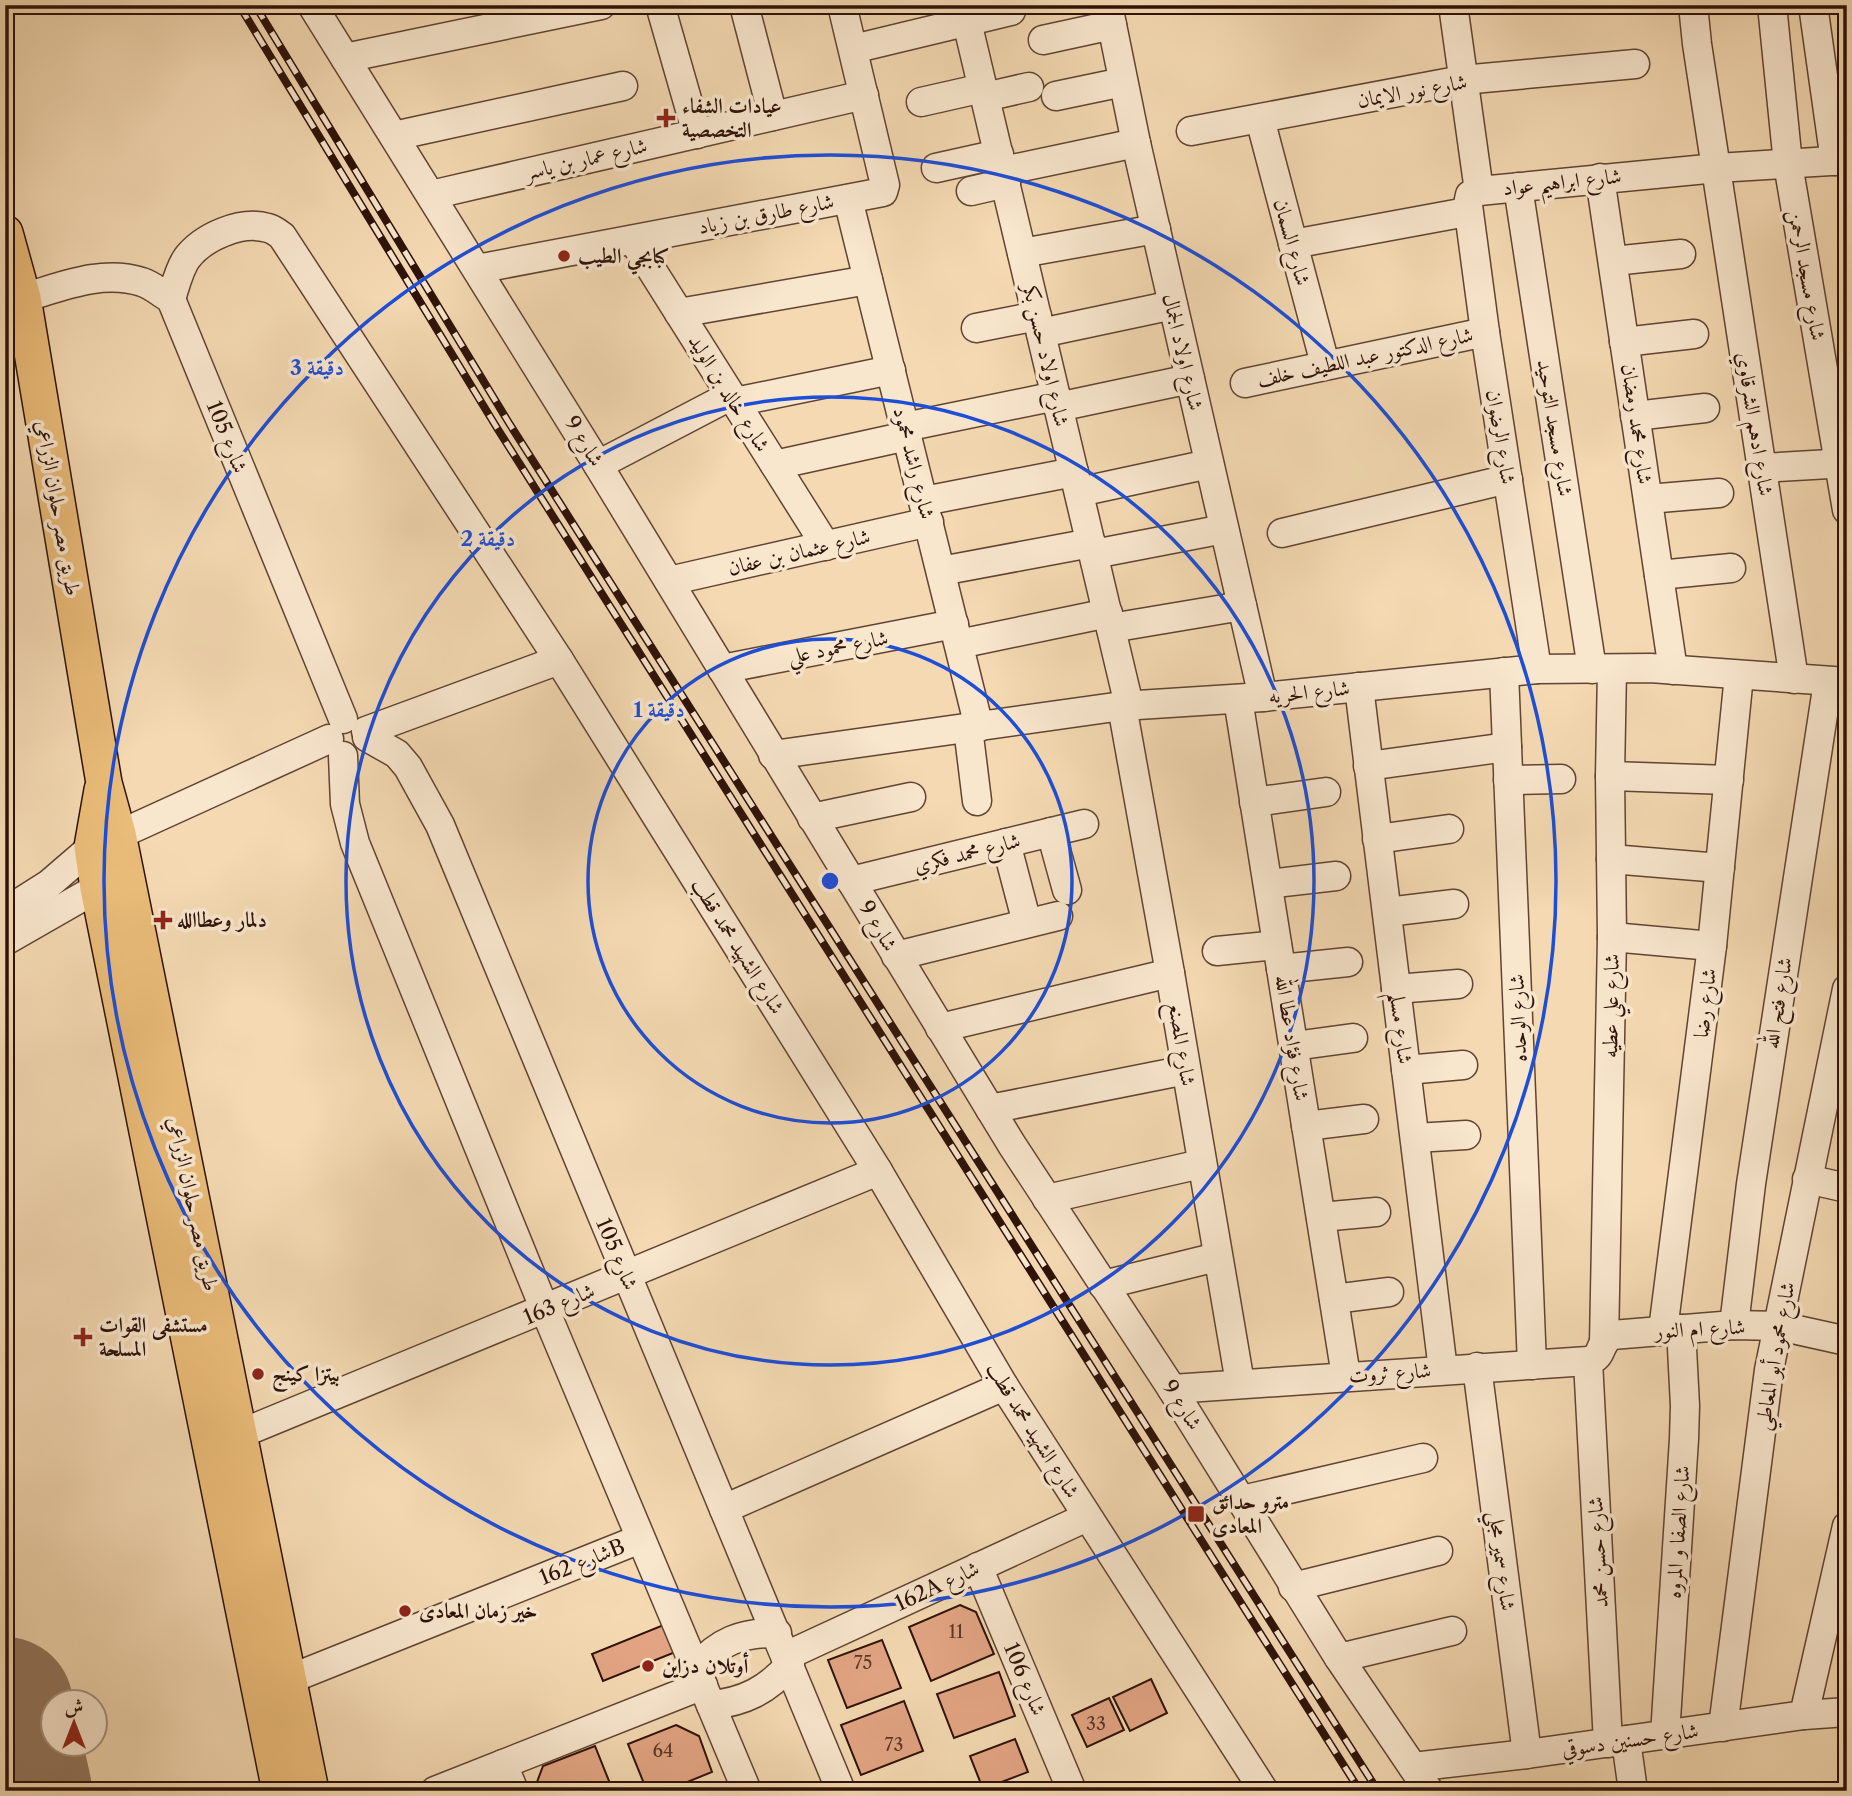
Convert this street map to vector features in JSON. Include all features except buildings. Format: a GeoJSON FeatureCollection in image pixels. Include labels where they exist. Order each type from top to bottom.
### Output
{"type":"FeatureCollection","features":[{"type":"Feature","properties":{"kind":"main road","name":"طريق مصر حلوان الزراعي"},"geometry":{"type":"LineString","coordinates":[[5,233],[23,298],[104,783],[105,840],[111,880],[169,1164],[280,1791]]}},
{"type":"Feature","properties":{"kind":"main road","name":"طريق مصر حلوان الزراعي"},"geometry":{"type":"LineString","coordinates":[[169,1164],[240,1434],[311,1791]]}},
{"type":"Feature","properties":{"kind":"street","name":"شارع 9"},"geometry":{"type":"LineString","coordinates":[[312,5],[478,269],[990,1108],[1172,1389],[1293,1587],[1429,1791]]}},
{"type":"Feature","properties":{"kind":"street"},"geometry":{"type":"LineString","coordinates":[[345,58],[601,5]]}},
{"type":"Feature","properties":{"kind":"street"},"geometry":{"type":"LineString","coordinates":[[660,5],[697,134]]}},
{"type":"Feature","properties":{"kind":"street"},"geometry":{"type":"LineString","coordinates":[[744,5],[772,116]]}},
{"type":"Feature","properties":{"kind":"street"},"geometry":{"type":"LineString","coordinates":[[842,5],[864,95]]}},
{"type":"Feature","properties":{"kind":"street","name":"شارع الرضوان"},"geometry":{"type":"LineString","coordinates":[[1453,5],[1485,332],[1537,669]]}},
{"type":"Feature","properties":{"kind":"street","name":"شارع ادهم الشرقاوي"},"geometry":{"type":"LineString","coordinates":[[1693,5],[1794,679]]}},
{"type":"Feature","properties":{"kind":"street","name":"شارع مسجد الرحمن"},"geometry":{"type":"LineString","coordinates":[[1772,5],[1788,164],[1843,463],[1847,510]]}},
{"type":"Feature","properties":{"kind":"street"},"geometry":{"type":"LineString","coordinates":[[1813,5],[1841,161]]}},
{"type":"Feature","properties":{"kind":"street"},"geometry":{"type":"LineString","coordinates":[[853,49],[965,14],[1011,11]]}},
{"type":"Feature","properties":{"kind":"street","name":"شارع اولاد حسن بكر"},"geometry":{"type":"LineString","coordinates":[[965,14],[1077,482],[1126,706]]}},
{"type":"Feature","properties":{"kind":"street"},"geometry":{"type":"LineString","coordinates":[[1043,40],[1110,15]]}},
{"type":"Feature","properties":{"kind":"street","name":"شارع اولاد الجمال"},"geometry":{"type":"LineString","coordinates":[[1110,15],[1136,143],[1242,606],[1251,698]]}},
{"type":"Feature","properties":{"kind":"street","name":"شارع نور الايمان"},"geometry":{"type":"LineString","coordinates":[[1191,131],[1462,80],[1635,64]]}},
{"type":"Feature","properties":{"kind":"street"},"geometry":{"type":"LineString","coordinates":[[1056,96],[1123,82]]}},
{"type":"Feature","properties":{"kind":"street"},"geometry":{"type":"LineString","coordinates":[[394,136],[623,86]]}},
{"type":"Feature","properties":{"kind":"street"},"geometry":{"type":"LineString","coordinates":[[921,102],[1029,87]]}},
{"type":"Feature","properties":{"kind":"street","name":"شارع عمار بن ياسر"},"geometry":{"type":"LineString","coordinates":[[431,195],[864,95]]}},
{"type":"Feature","properties":{"kind":"street","name":"شارع طارق بن زياد"},"geometry":{"type":"LineString","coordinates":[[478,269],[879,193],[885,185],[864,95]]}},
{"type":"Feature","properties":{"kind":"street","name":"شارع السمان"},"geometry":{"type":"LineString","coordinates":[[1260,120],[1325,364]]}},
{"type":"Feature","properties":{"kind":"street"},"geometry":{"type":"LineString","coordinates":[[936,169],[1002,169],[1136,143]]}},
{"type":"Feature","properties":{"kind":"street","name":"شارع ابراهيم عواد"},"geometry":{"type":"LineString","coordinates":[[1293,244],[1461,214],[1473,198],[1518,187],[1717,168],[1841,161]]}},
{"type":"Feature","properties":{"kind":"street"},"geometry":{"type":"LineString","coordinates":[[971,191],[1002,169]]}},
{"type":"Feature","properties":{"kind":"street","name":"شارع محمد رمضان"},"geometry":{"type":"LineString","coordinates":[[1600,178],[1673,670]]}},
{"type":"Feature","properties":{"kind":"street","name":"شارع مسجد التوحيد"},"geometry":{"type":"LineString","coordinates":[[1518,187],[1602,669]]}},
{"type":"Feature","properties":{"kind":"street","name":"شارع راشد محمود"},"geometry":{"type":"LineString","coordinates":[[848,199],[956,634],[974,728],[977,801]]}},
{"type":"Feature","properties":{"kind":"street","name":"شارع الشهيد محمد قطب"},"geometry":{"type":"LineString","coordinates":[[170,299],[187,259],[206,241],[232,230],[252,226],[269,228],[282,236],[559,660],[878,1171],[1004,1386],[1264,1791]]}},
{"type":"Feature","properties":{"kind":"street"},"geometry":{"type":"LineString","coordinates":[[1022,253],[1156,229]]}},
{"type":"Feature","properties":{"kind":"street","name":"شارع خالد بن الوليد"},"geometry":{"type":"LineString","coordinates":[[634,240],[826,546]]}},
{"type":"Feature","properties":{"kind":"street"},"geometry":{"type":"LineString","coordinates":[[1613,261],[1681,254]]}},
{"type":"Feature","properties":{"kind":"street"},"geometry":{"type":"LineString","coordinates":[[23,298],[83,281],[114,276],[144,282],[170,299]]}},
{"type":"Feature","properties":{"kind":"street"},"geometry":{"type":"LineString","coordinates":[[679,313],[868,280]]}},
{"type":"Feature","properties":{"kind":"street","name":"شارع 105"},"geometry":{"type":"LineString","coordinates":[[170,299],[350,737],[345,804],[355,844],[545,1310],[747,1791]]}},
{"type":"Feature","properties":{"kind":"street"},"geometry":{"type":"LineString","coordinates":[[976,328],[1039,324],[1173,305]]}},
{"type":"Feature","properties":{"kind":"street","name":"شارع الدكتور عبد اللطيف خلف"},"geometry":{"type":"LineString","coordinates":[[1245,383],[1485,332]]}},
{"type":"Feature","properties":{"kind":"street"},"geometry":{"type":"LineString","coordinates":[[1624,342],[1694,334]]}},
{"type":"Feature","properties":{"kind":"street"},"geometry":{"type":"LineString","coordinates":[[598,465],[732,399],[891,370]]}},
{"type":"Feature","properties":{"kind":"street"},"geometry":{"type":"LineString","coordinates":[[775,465],[906,432],[1057,401],[1190,379]]}},
{"type":"Feature","properties":{"kind":"street"},"geometry":{"type":"LineString","coordinates":[[1635,416],[1705,408]]}},
{"type":"Feature","properties":{"kind":"street"},"geometry":{"type":"LineString","coordinates":[[1762,468],[1843,463]]}},
{"type":"Feature","properties":{"kind":"street","name":"شارع عثمان بن عفان"},"geometry":{"type":"LineString","coordinates":[[669,582],[826,546],[926,511],[1077,482],[1209,464]]}},
{"type":"Feature","properties":{"kind":"street"},"geometry":{"type":"LineString","coordinates":[[1282,533],[1508,479]]}},
{"type":"Feature","properties":{"kind":"street"},"geometry":{"type":"LineString","coordinates":[[1648,499],[1719,493]]}},
{"type":"Feature","properties":{"kind":"street"},"geometry":{"type":"LineString","coordinates":[[941,571],[1224,529]]}},
{"type":"Feature","properties":{"kind":"street"},"geometry":{"type":"LineString","coordinates":[[1659,575],[1731,568]]}},
{"type":"Feature","properties":{"kind":"street","name":"شارع محمود علي"},"geometry":{"type":"LineString","coordinates":[[722,669],[956,634],[1242,606]]}},
{"type":"Feature","properties":{"kind":"street"},"geometry":{"type":"LineString","coordinates":[[5,912],[49,884],[105,840],[350,737],[559,660]]}},
{"type":"Feature","properties":{"kind":"street","name":"شارع الحريه"},"geometry":{"type":"LineString","coordinates":[[773,755],[1126,706],[1251,698],[1537,669],[1673,670],[1837,682]]}},
{"type":"Feature","properties":{"kind":"street","name":"شارع علي عطيه"},"geometry":{"type":"LineString","coordinates":[[1598,1351],[1612,937],[1610,776],[1602,669]]}},
{"type":"Feature","properties":{"kind":"street","name":"شارع الوحده"},"geometry":{"type":"LineString","coordinates":[[1504,672],[1532,1364]]}},
{"type":"Feature","properties":{"kind":"street","name":"شارع رضا"},"geometry":{"type":"LineString","coordinates":[[1672,1330],[1739,675]]}},
{"type":"Feature","properties":{"kind":"street","name":"شارع فتح الله"},"geometry":{"type":"LineString","coordinates":[[1734,1325],[1751,1184],[1837,682]]}},
{"type":"Feature","properties":{"kind":"street","name":"شارع مسلم"},"geometry":{"type":"LineString","coordinates":[[1359,687],[1443,1370]]}},
{"type":"Feature","properties":{"kind":"street","name":"شارع فؤاد عطا الله"},"geometry":{"type":"LineString","coordinates":[[1251,698],[1254,802],[1346,1376]]}},
{"type":"Feature","properties":{"kind":"street","name":"شارع المصنع"},"geometry":{"type":"LineString","coordinates":[[1126,706],[1240,1383]]}},
{"type":"Feature","properties":{"kind":"street","name":"شارع 105"},"geometry":{"type":"LineString","coordinates":[[350,737],[397,754],[408,767],[440,825],[841,1791]]}},
{"type":"Feature","properties":{"kind":"street"},"geometry":{"type":"LineString","coordinates":[[1368,766],[1507,747]]}},
{"type":"Feature","properties":{"kind":"street"},"geometry":{"type":"LineString","coordinates":[[1610,776],[1728,780]]}},
{"type":"Feature","properties":{"kind":"street"},"geometry":{"type":"LineString","coordinates":[[1508,780],[1561,779]]}},
{"type":"Feature","properties":{"kind":"street"},"geometry":{"type":"LineString","coordinates":[[1254,802],[1326,792]]}},
{"type":"Feature","properties":{"kind":"street"},"geometry":{"type":"LineString","coordinates":[[812,818],[911,797]]}},
{"type":"Feature","properties":{"kind":"street","name":"شارع محمد فكري"},"geometry":{"type":"LineString","coordinates":[[850,881],[1084,824]]}},
{"type":"Feature","properties":{"kind":"street"},"geometry":{"type":"LineString","coordinates":[[1377,839],[1449,829]]}},
{"type":"Feature","properties":{"kind":"street"},"geometry":{"type":"LineString","coordinates":[[896,956],[1027,923],[1063,903],[1051,832]]}},
{"type":"Feature","properties":{"kind":"street"},"geometry":{"type":"LineString","coordinates":[[1006,843],[1027,923]]}},
{"type":"Feature","properties":{"kind":"street"},"geometry":{"type":"LineString","coordinates":[[1611,859],[1720,868]]}},
{"type":"Feature","properties":{"kind":"street"},"geometry":{"type":"LineString","coordinates":[[1268,884],[1336,876]]}},
{"type":"Feature","properties":{"kind":"street"},"geometry":{"type":"LineString","coordinates":[[5,941],[111,880]]}},
{"type":"Feature","properties":{"kind":"street"},"geometry":{"type":"LineString","coordinates":[[1387,912],[1454,904]]}},
{"type":"Feature","properties":{"kind":"street"},"geometry":{"type":"LineString","coordinates":[[1612,937],[1712,946]]}},
{"type":"Feature","properties":{"kind":"street"},"geometry":{"type":"LineString","coordinates":[[1217,950],[1348,962]]}},
{"type":"Feature","properties":{"kind":"street"},"geometry":{"type":"LineString","coordinates":[[940,1028],[1170,973]]}},
{"type":"Feature","properties":{"kind":"street"},"geometry":{"type":"LineString","coordinates":[[1396,989],[1458,984]]}},
{"type":"Feature","properties":{"kind":"street","name":"شارع محمود أبو المعاطي"},"geometry":{"type":"LineString","coordinates":[[1723,1727],[1769,1370],[1847,989]]}},
{"type":"Feature","properties":{"kind":"street"},"geometry":{"type":"LineString","coordinates":[[1294,1046],[1353,1038]]}},
{"type":"Feature","properties":{"kind":"street"},"geometry":{"type":"LineString","coordinates":[[1406,1070],[1463,1065]]}},
{"type":"Feature","properties":{"kind":"street"},"geometry":{"type":"LineString","coordinates":[[990,1108],[1186,1070]]}},
{"type":"Feature","properties":{"kind":"street"},"geometry":{"type":"LineString","coordinates":[[1306,1126],[1364,1119]]}},
{"type":"Feature","properties":{"kind":"street"},"geometry":{"type":"LineString","coordinates":[[1415,1138],[1466,1135]]}},
{"type":"Feature","properties":{"kind":"street"},"geometry":{"type":"LineString","coordinates":[[1047,1199],[1201,1164]]}},
{"type":"Feature","properties":{"kind":"street","name":"شارع 163"},"geometry":{"type":"LineString","coordinates":[[240,1434],[878,1171]]}},
{"type":"Feature","properties":{"kind":"street"},"geometry":{"type":"LineString","coordinates":[[1807,1179],[1847,1188]]}},
{"type":"Feature","properties":{"kind":"street"},"geometry":{"type":"LineString","coordinates":[[1321,1217],[1376,1212]]}},
{"type":"Feature","properties":{"kind":"street"},"geometry":{"type":"LineString","coordinates":[[1103,1285],[1217,1257]]}},
{"type":"Feature","properties":{"kind":"street"},"geometry":{"type":"LineString","coordinates":[[1334,1299],[1389,1292]]}},
{"type":"Feature","properties":{"kind":"street","name":"شارع ام النور"},"geometry":{"type":"LineString","coordinates":[[1598,1351],[1612,1335],[1734,1325],[1779,1326],[1847,1341]]}},
{"type":"Feature","properties":{"kind":"street","name":"شارع الصفا و المروه"},"geometry":{"type":"LineString","coordinates":[[1665,1735],[1685,1406],[1672,1330]]}},
{"type":"Feature","properties":{"kind":"street","name":"شارع ثروت"},"geometry":{"type":"LineString","coordinates":[[1172,1389],[1532,1364],[1598,1351]]}},
{"type":"Feature","properties":{"kind":"street","name":"شارع حسن محمد"},"geometry":{"type":"LineString","coordinates":[[1598,1351],[1617,1741],[1633,1791]]}},
{"type":"Feature","properties":{"kind":"street","name":"شارع سمير مجلي"},"geometry":{"type":"LineString","coordinates":[[1477,1367],[1527,1754]]}},
{"type":"Feature","properties":{"kind":"street"},"geometry":{"type":"LineString","coordinates":[[724,1509],[1004,1386]]}},
{"type":"Feature","properties":{"kind":"street"},"geometry":{"type":"LineString","coordinates":[[1242,1500],[1423,1458]]}},
{"type":"Feature","properties":{"kind":"street","name":"162A شارع"},"geometry":{"type":"LineString","coordinates":[[784,1651],[1087,1517]]}},
{"type":"Feature","properties":{"kind":"street"},"geometry":{"type":"LineString","coordinates":[[1804,1715],[1847,1526]]}},
{"type":"Feature","properties":{"kind":"street","name":"شارع 162B"},"geometry":{"type":"LineString","coordinates":[[290,1679],[640,1539]]}},
{"type":"Feature","properties":{"kind":"street"},"geometry":{"type":"LineString","coordinates":[[1293,1587],[1438,1551]]}},
{"type":"Feature","properties":{"kind":"street","name":"شارع 106"},"geometry":{"type":"LineString","coordinates":[[978,1567],[1072,1791]]}},
{"type":"Feature","properties":{"kind":"street"},"geometry":{"type":"LineString","coordinates":[[1339,1658],[1452,1630]]}},
{"type":"Feature","properties":{"kind":"street"},"geometry":{"type":"LineString","coordinates":[[435,1791],[703,1686],[747,1698],[778,1678],[784,1651],[758,1633],[723,1643],[708,1654],[703,1686]]}},
{"type":"Feature","properties":{"kind":"street","name":"شارع حسنين دسوقي"},"geometry":{"type":"LineString","coordinates":[[1413,1767],[1527,1754],[1804,1715],[1847,1712]]}},
{"type":"Feature","properties":{"kind":"street"},"geometry":{"type":"LineString","coordinates":[[503,1764],[514,1791]]}},
{"type":"Feature","properties":{"kind":"runway"},"geometry":{"type":"LineString","coordinates":[[5,1705],[24,1791]]}},
{"type":"Feature","properties":{"kind":"railway"},"geometry":{"type":"LineString","coordinates":[[239,5],[497,428],[1360,1791]]}},
{"type":"Feature","properties":{"kind":"railway"},"geometry":{"type":"LineString","coordinates":[[255,5],[509,423],[1378,1791]]}},
{"type":"Feature","properties":{"kind":"place","name":"عيادات الشفاء التخصصية"},"geometry":{"type":"Point","coordinates":[666,118]}},
{"type":"Feature","properties":{"kind":"place","name":"كبابجي الطيب"},"geometry":{"type":"Point","coordinates":[564,256]}},
{"type":"Feature","properties":{"kind":"place","name":"دلمار وعطاالله"},"geometry":{"type":"Point","coordinates":[163,920]}},
{"type":"Feature","properties":{"kind":"place","name":"مستشفى القوات المسلحة"},"geometry":{"type":"Point","coordinates":[83,1337]}},
{"type":"Feature","properties":{"kind":"place","name":"بيتزا كينج"},"geometry":{"type":"Point","coordinates":[258,1374]}},
{"type":"Feature","properties":{"kind":"place","name":"مترو حدائق المعادى"},"geometry":{"type":"Point","coordinates":[1196,1514]}},
{"type":"Feature","properties":{"kind":"place","name":"خير زمان المعادى"},"geometry":{"type":"Point","coordinates":[405,1611]}},
{"type":"Feature","properties":{"kind":"place","name":"أوتلان دزاين"},"geometry":{"type":"Point","coordinates":[648,1666]}}]}
